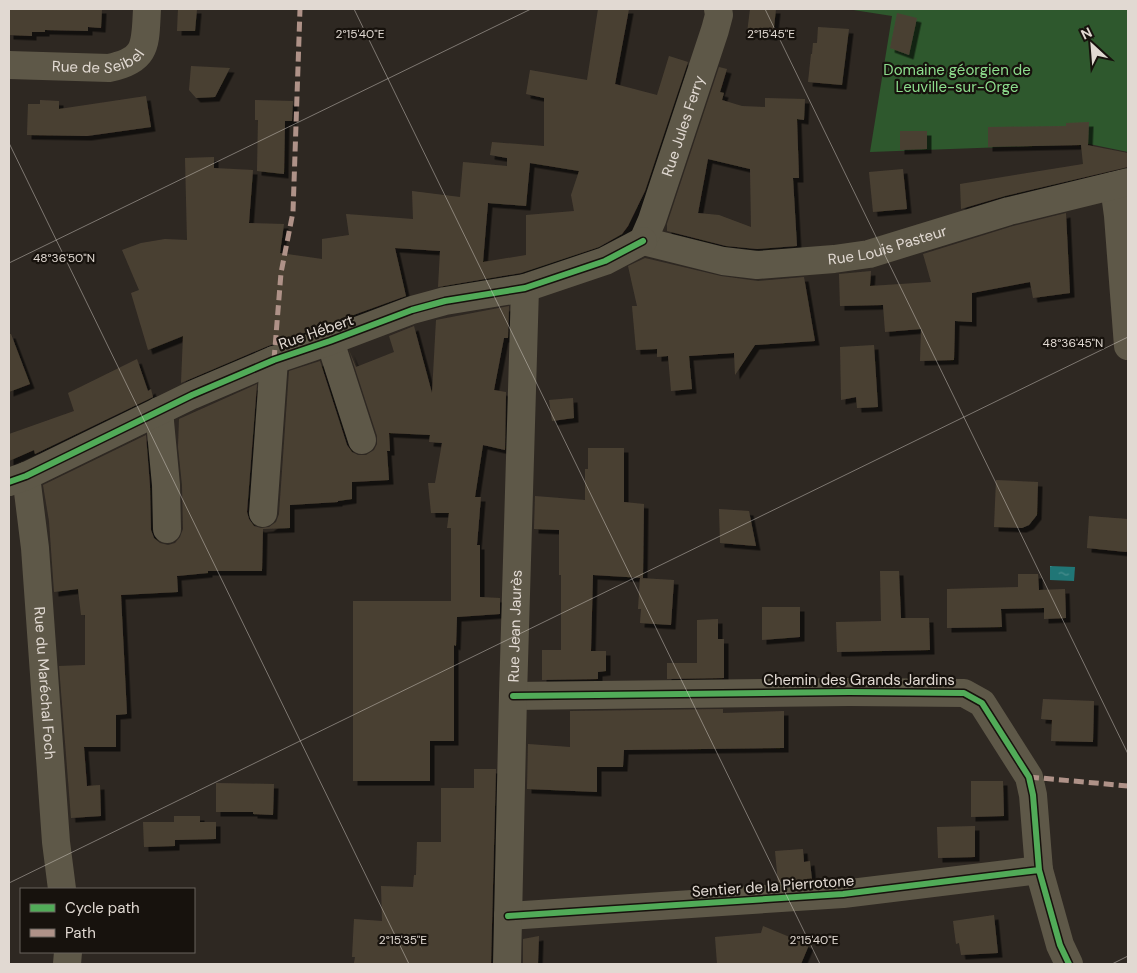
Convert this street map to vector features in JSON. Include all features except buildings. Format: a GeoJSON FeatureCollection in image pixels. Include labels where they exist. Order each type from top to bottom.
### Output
{"type":"FeatureCollection","features":[{"type":"Feature","properties":{"kind":"street","name":"Rue de Seibel"},"geometry":{"type":"LineString","coordinates":[[9,65],[109,68],[123,65],[134,60],[144,43],[146,9]]}},
{"type":"Feature","properties":{"kind":"street","name":"Rue Jules Ferry"},"geometry":{"type":"LineString","coordinates":[[643,241],[652,220],[715,30],[719,15],[718,9]]}},
{"type":"Feature","properties":{"kind":"street","name":"Rue Louis Pasteur"},"geometry":{"type":"LineString","coordinates":[[643,241],[723,261],[756,265],[869,254],[1009,211],[1121,184]]}},
{"type":"Feature","properties":{"kind":"street"},"geometry":{"type":"LineString","coordinates":[[1121,184],[1118,216],[1128,346]]}},
{"type":"Feature","properties":{"kind":"street","name":"Rue Hébert"},"geometry":{"type":"LineString","coordinates":[[17,479],[192,395],[274,360],[412,310],[525,288],[605,261],[643,241]]}},
{"type":"Feature","properties":{"kind":"street","name":"Rue Jean Jaurès"},"geometry":{"type":"LineString","coordinates":[[507,964],[525,288]]}},
{"type":"Feature","properties":{"kind":"street","name":"Rue Hébert"},"geometry":{"type":"LineString","coordinates":[[330,341],[362,440]]}},
{"type":"Feature","properties":{"kind":"street","name":"Rue Hébert"},"geometry":{"type":"LineString","coordinates":[[263,513],[274,360]]}},
{"type":"Feature","properties":{"kind":"street"},"geometry":{"type":"LineString","coordinates":[[159,411],[166,485],[167,529]]}},
{"type":"Feature","properties":{"kind":"street","name":"Rue du Maréchal Foch"},"geometry":{"type":"LineString","coordinates":[[17,479],[35,548],[56,842],[62,888]]}},
{"type":"Feature","properties":{"kind":"street","name":"Chemin des Grands Jardins"},"geometry":{"type":"LineString","coordinates":[[513,696],[849,692],[964,693],[982,703],[1029,777],[1033,795],[1039,870],[1060,945],[1069,964]]}},
{"type":"Feature","properties":{"kind":"street","name":"Sentier de la Pierrotone"},"geometry":{"type":"LineString","coordinates":[[508,916],[842,894],[1039,870]]}},
{"type":"Feature","properties":{"kind":"green space","name":"Domaine géorgien de Leuville-sur-Orge"},"geometry":{"type":"Polygon","coordinates":[[[847,9],[1128,9],[1128,152],[1089,144],[870,152],[892,16],[847,9]]]}},
{"type":"Feature","properties":{"kind":"water"},"geometry":{"type":"Polygon","coordinates":[[[1050,566],[1075,567],[1074,581],[1050,580],[1050,566]]]}},
{"type":"Feature","properties":{"kind":"marked path"},"geometry":{"type":"LineString","coordinates":[[274,360],[281,273],[293,212],[300,9]]}},
{"type":"Feature","properties":{"kind":"marked path"},"geometry":{"type":"LineString","coordinates":[[1029,777],[1128,786]]}},
{"type":"Feature","properties":{"kind":"cycle path"},"geometry":{"type":"LineString","coordinates":[[9,482],[26,476],[192,395],[274,360],[412,310],[445,301],[525,288],[605,261],[643,241]]}},
{"type":"Feature","properties":{"kind":"cycle path"},"geometry":{"type":"LineString","coordinates":[[513,696],[849,692],[964,693],[982,703],[1029,777],[1033,795],[1039,870],[1060,945],[1069,964]]}},
{"type":"Feature","properties":{"kind":"cycle path"},"geometry":{"type":"LineString","coordinates":[[508,916],[843,894],[1039,870]]}}]}
